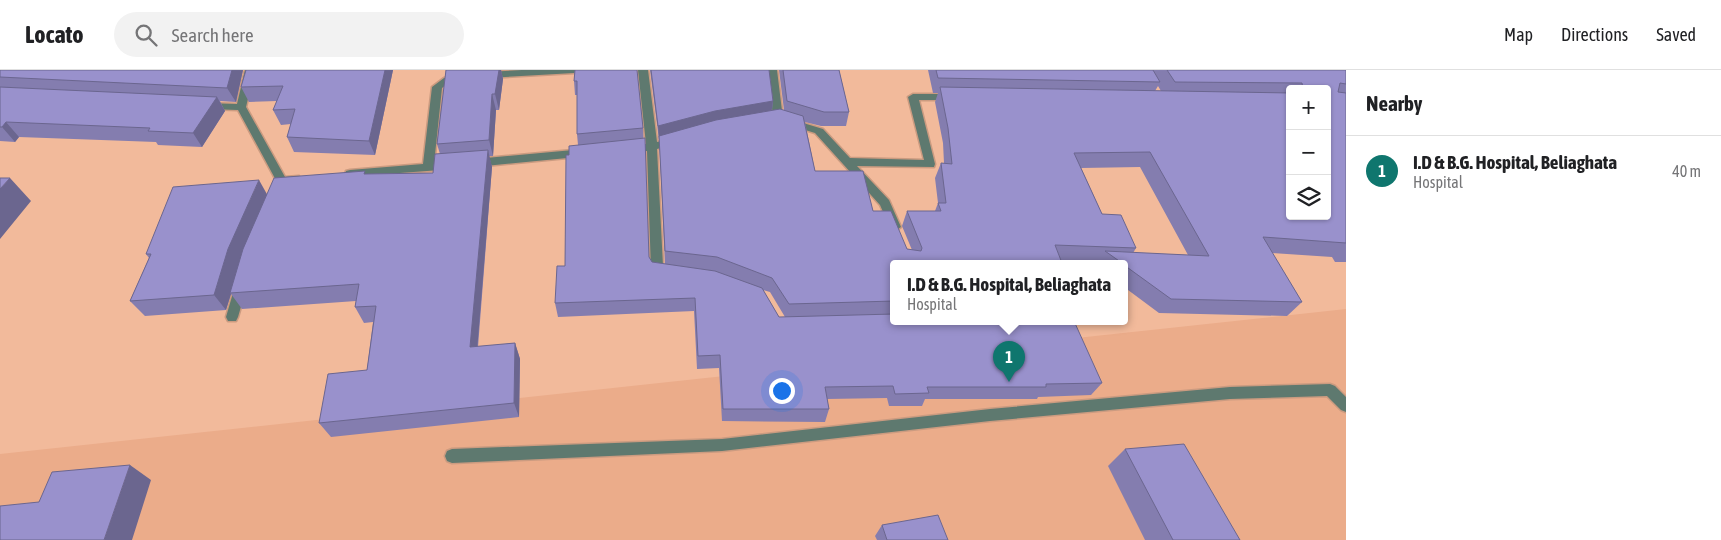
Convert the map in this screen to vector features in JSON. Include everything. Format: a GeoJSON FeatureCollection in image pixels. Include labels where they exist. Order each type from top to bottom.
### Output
{"type":"FeatureCollection","features":[{"type":"Feature","properties":{"kind":"street"},"geometry":{"type":"LineString","coordinates":[[250,70],[241,107],[280,185],[311,178]]}},
{"type":"Feature","properties":{"kind":"street"},"geometry":{"type":"LineString","coordinates":[[428,168],[437,87],[447,80],[474,76],[574,70]]}},
{"type":"Feature","properties":{"kind":"street"},"geometry":{"type":"LineString","coordinates":[[643,70],[652,147],[657,270],[677,273]]}},
{"type":"Feature","properties":{"kind":"street"},"geometry":{"type":"LineString","coordinates":[[772,70],[778,118]]}},
{"type":"Feature","properties":{"kind":"street"},"geometry":{"type":"LineString","coordinates":[[848,162],[930,164],[913,97],[963,98]]}},
{"type":"Feature","properties":{"kind":"street"},"geometry":{"type":"LineString","coordinates":[[193,105],[241,107]]}},
{"type":"Feature","properties":{"kind":"street"},"geometry":{"type":"LineString","coordinates":[[760,122],[778,118],[819,131],[885,203],[899,237]]}},
{"type":"Feature","properties":{"kind":"street"},"geometry":{"type":"LineString","coordinates":[[613,151],[652,147],[688,137]]}},
{"type":"Feature","properties":{"kind":"street"},"geometry":{"type":"LineString","coordinates":[[340,175],[594,152]]}},
{"type":"Feature","properties":{"kind":"street"},"geometry":{"type":"LineString","coordinates":[[232,317],[245,274]]}},
{"type":"Feature","properties":{"kind":"street"},"geometry":{"type":"LineString","coordinates":[[452,456],[722,445],[990,415],[1230,393],[1330,390],[1346,406]]}},
{"type":"Feature","properties":{"kind":"shaded area"},"geometry":{"type":"Polygon","coordinates":[[[1346,309],[1346,540],[0,540],[0,454],[1346,309]]]}},
{"type":"Feature","properties":{"kind":"building"},"geometry":{"type":"Polygon","coordinates":[[[0,70],[232,70],[227,88],[0,77],[0,70]]]}},
{"type":"Feature","properties":{"kind":"building"},"geometry":{"type":"Polygon","coordinates":[[[246,70],[385,70],[369,141],[287,137],[295,109],[273,110],[283,86],[241,87],[246,70]]]}},
{"type":"Feature","properties":{"kind":"building"},"geometry":{"type":"Polygon","coordinates":[[[446,70],[499,70],[495,94],[492,94],[489,140],[437,144],[446,70]]]}},
{"type":"Feature","properties":{"kind":"building"},"geometry":{"type":"Polygon","coordinates":[[[575,70],[637,70],[643,128],[577,134],[577,81],[574,81],[575,70]]]}},
{"type":"Feature","properties":{"kind":"building"},"geometry":{"type":"Polygon","coordinates":[[[651,70],[769,70],[773,101],[715,111],[658,126],[651,70]]]}},
{"type":"Feature","properties":{"kind":"building"},"geometry":{"type":"Polygon","coordinates":[[[783,70],[839,70],[849,112],[824,112],[787,101],[783,70]]]}},
{"type":"Feature","properties":{"kind":"building"},"geometry":{"type":"Polygon","coordinates":[[[936,70],[1153,70],[1160,82],[938,78],[936,70]]]}},
{"type":"Feature","properties":{"kind":"building"},"geometry":{"type":"Polygon","coordinates":[[[1167,70],[1346,70],[1346,84],[1340,83],[1338,92],[1346,93],[1346,243],[1263,237],[1302,302],[1171,299],[1128,268],[1128,260],[1118,260],[1105,251],[1209,256],[1150,152],[1074,153],[1102,214],[1121,215],[1136,248],[1055,245],[1061,260],[890,260],[890,301],[789,304],[772,278],[717,257],[665,251],[659,136],[716,120],[780,109],[803,116],[815,171],[863,171],[873,211],[891,211],[907,249],[921,251],[922,248],[907,211],[941,211],[938,203],[946,203],[941,163],[952,164],[948,128],[940,87],[1286,93],[1286,220],[1331,220],[1331,85],[1302,85],[1302,83],[1175,82],[1167,70]]]}},
{"type":"Feature","properties":{"kind":"building"},"geometry":{"type":"Polygon","coordinates":[[[0,87],[217,97],[193,133],[148,131],[150,128],[6,122],[0,127],[0,87]]]}},
{"type":"Feature","properties":{"kind":"building"},"geometry":{"type":"Polygon","coordinates":[[[645,138],[649,257],[652,262],[715,271],[762,288],[779,317],[890,314],[890,325],[1076,325],[1102,383],[1046,384],[1046,387],[927,387],[929,393],[895,394],[893,386],[825,387],[829,409],[723,409],[720,355],[698,356],[695,298],[555,303],[557,266],[565,266],[566,155],[569,155],[569,146],[645,138]]]}},
{"type":"Feature","properties":{"kind":"building"},"geometry":{"type":"Polygon","coordinates":[[[488,150],[470,347],[515,343],[514,403],[319,423],[328,374],[367,370],[376,306],[355,307],[359,284],[230,293],[243,249],[274,178],[365,171],[364,174],[433,173],[435,154],[488,150]]]}},
{"type":"Feature","properties":{"kind":"building"},"geometry":{"type":"Polygon","coordinates":[[[0,178],[10,178],[0,189],[0,178]]]}},
{"type":"Feature","properties":{"kind":"building"},"geometry":{"type":"Polygon","coordinates":[[[259,180],[228,249],[214,295],[130,301],[151,254],[146,254],[173,187],[259,180]]]}},
{"type":"Feature","properties":{"kind":"building"},"geometry":{"type":"Polygon","coordinates":[[[1184,444],[1240,540],[1173,540],[1125,449],[1184,444]]]}},
{"type":"Feature","properties":{"kind":"building"},"geometry":{"type":"Polygon","coordinates":[[[130,465],[104,540],[0,540],[0,506],[39,502],[52,472],[130,465]]]}},
{"type":"Feature","properties":{"kind":"building"},"geometry":{"type":"Polygon","coordinates":[[[938,515],[948,540],[887,540],[882,525],[938,515]]]}},
{"type":"Feature","properties":{"kind":"place","name":"I.D & B.G. Hospital, Beliaghata"},"geometry":{"type":"Point","coordinates":[1009,382]}}]}
